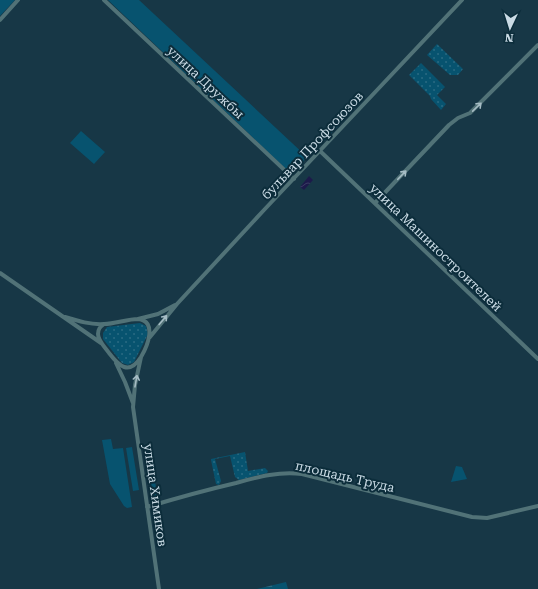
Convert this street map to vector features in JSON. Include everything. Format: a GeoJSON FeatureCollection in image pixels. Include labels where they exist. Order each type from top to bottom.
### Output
{"type":"FeatureCollection","features":[{"type":"Feature","properties":{"kind":"street"},"geometry":{"type":"LineString","coordinates":[[0,20],[18,0]]}},
{"type":"Feature","properties":{"kind":"street","name":"улица Дружбы"},"geometry":{"type":"LineString","coordinates":[[104,0],[294,179]]}},
{"type":"Feature","properties":{"kind":"street","name":"бульвар Профсоюзов"},"geometry":{"type":"LineString","coordinates":[[150,337],[177,304],[462,0]]}},
{"type":"Feature","properties":{"kind":"street"},"geometry":{"type":"LineString","coordinates":[[375,203],[449,125],[458,118],[470,113],[538,45]]}},
{"type":"Feature","properties":{"kind":"street","name":"улица Машиностроителей"},"geometry":{"type":"LineString","coordinates":[[320,151],[538,359]]}},
{"type":"Feature","properties":{"kind":"street"},"geometry":{"type":"LineString","coordinates":[[0,273],[102,344]]}},
{"type":"Feature","properties":{"kind":"street","name":"бульвар Профсоюзов"},"geometry":{"type":"LineString","coordinates":[[138,319],[158,314],[177,304]]}},
{"type":"Feature","properties":{"kind":"street"},"geometry":{"type":"LineString","coordinates":[[65,317],[83,322],[104,324],[138,319],[145,321],[150,330],[150,337],[141,357],[134,365],[128,368],[122,367],[115,361],[102,344],[98,336],[98,330],[104,324]]}},
{"type":"Feature","properties":{"kind":"street","name":"улица Химиков"},"geometry":{"type":"LineString","coordinates":[[133,404],[141,357]]}},
{"type":"Feature","properties":{"kind":"street","name":"улица Химиков"},"geometry":{"type":"LineString","coordinates":[[115,361],[133,404],[159,589]]}},
{"type":"Feature","properties":{"kind":"street","name":"площадь Труда"},"geometry":{"type":"LineString","coordinates":[[147,507],[214,488],[285,472],[302,474],[458,515],[472,517],[487,518],[538,506]]}},
{"type":"Feature","properties":{"kind":"green space"},"geometry":{"type":"Polygon","coordinates":[[[0,0],[15,0],[0,16],[0,0]]]}},
{"type":"Feature","properties":{"kind":"green space"},"geometry":{"type":"Polygon","coordinates":[[[108,0],[139,0],[307,157],[303,162],[294,170],[287,170],[108,0]]]}},
{"type":"Feature","properties":{"kind":"green space"},"geometry":{"type":"Polygon","coordinates":[[[437,44],[463,69],[458,75],[450,75],[427,55],[437,44]]]}},
{"type":"Feature","properties":{"kind":"green space"},"geometry":{"type":"Polygon","coordinates":[[[421,63],[445,87],[437,95],[446,104],[441,110],[430,96],[409,75],[421,63]]]}},
{"type":"Feature","properties":{"kind":"green space"},"geometry":{"type":"Polygon","coordinates":[[[336,124],[340,124],[310,155],[310,151],[336,124]]]}},
{"type":"Feature","properties":{"kind":"green space"},"geometry":{"type":"Polygon","coordinates":[[[81,131],[105,152],[94,164],[70,143],[81,131]]]}},
{"type":"Feature","properties":{"kind":"green space"},"geometry":{"type":"Polygon","coordinates":[[[140,323],[146,326],[148,334],[134,362],[128,365],[122,363],[103,339],[103,333],[107,327],[140,323]]]}},
{"type":"Feature","properties":{"kind":"green space"},"geometry":{"type":"Polygon","coordinates":[[[111,439],[113,449],[123,448],[132,507],[127,508],[124,506],[110,484],[102,440],[111,439]]]}},
{"type":"Feature","properties":{"kind":"green space"},"geometry":{"type":"Polygon","coordinates":[[[132,447],[139,490],[133,491],[126,448],[132,447]]]}},
{"type":"Feature","properties":{"kind":"green space"},"geometry":{"type":"Polygon","coordinates":[[[245,452],[248,471],[265,468],[268,471],[267,473],[239,480],[235,477],[230,456],[215,459],[221,481],[219,485],[216,484],[211,459],[245,452]]]}},
{"type":"Feature","properties":{"kind":"green space"},"geometry":{"type":"Polygon","coordinates":[[[456,466],[462,467],[467,479],[451,482],[456,466]]]}},
{"type":"Feature","properties":{"kind":"green space"},"geometry":{"type":"Polygon","coordinates":[[[153,468],[158,501],[153,503],[151,501],[147,469],[153,468]]]}},
{"type":"Feature","properties":{"kind":"green space"},"geometry":{"type":"Polygon","coordinates":[[[286,582],[288,589],[257,589],[286,582]]]}},
{"type":"Feature","properties":{"kind":"water"},"geometry":{"type":"Polygon","coordinates":[[[309,176],[313,180],[304,190],[300,187],[309,176]]]}}]}
